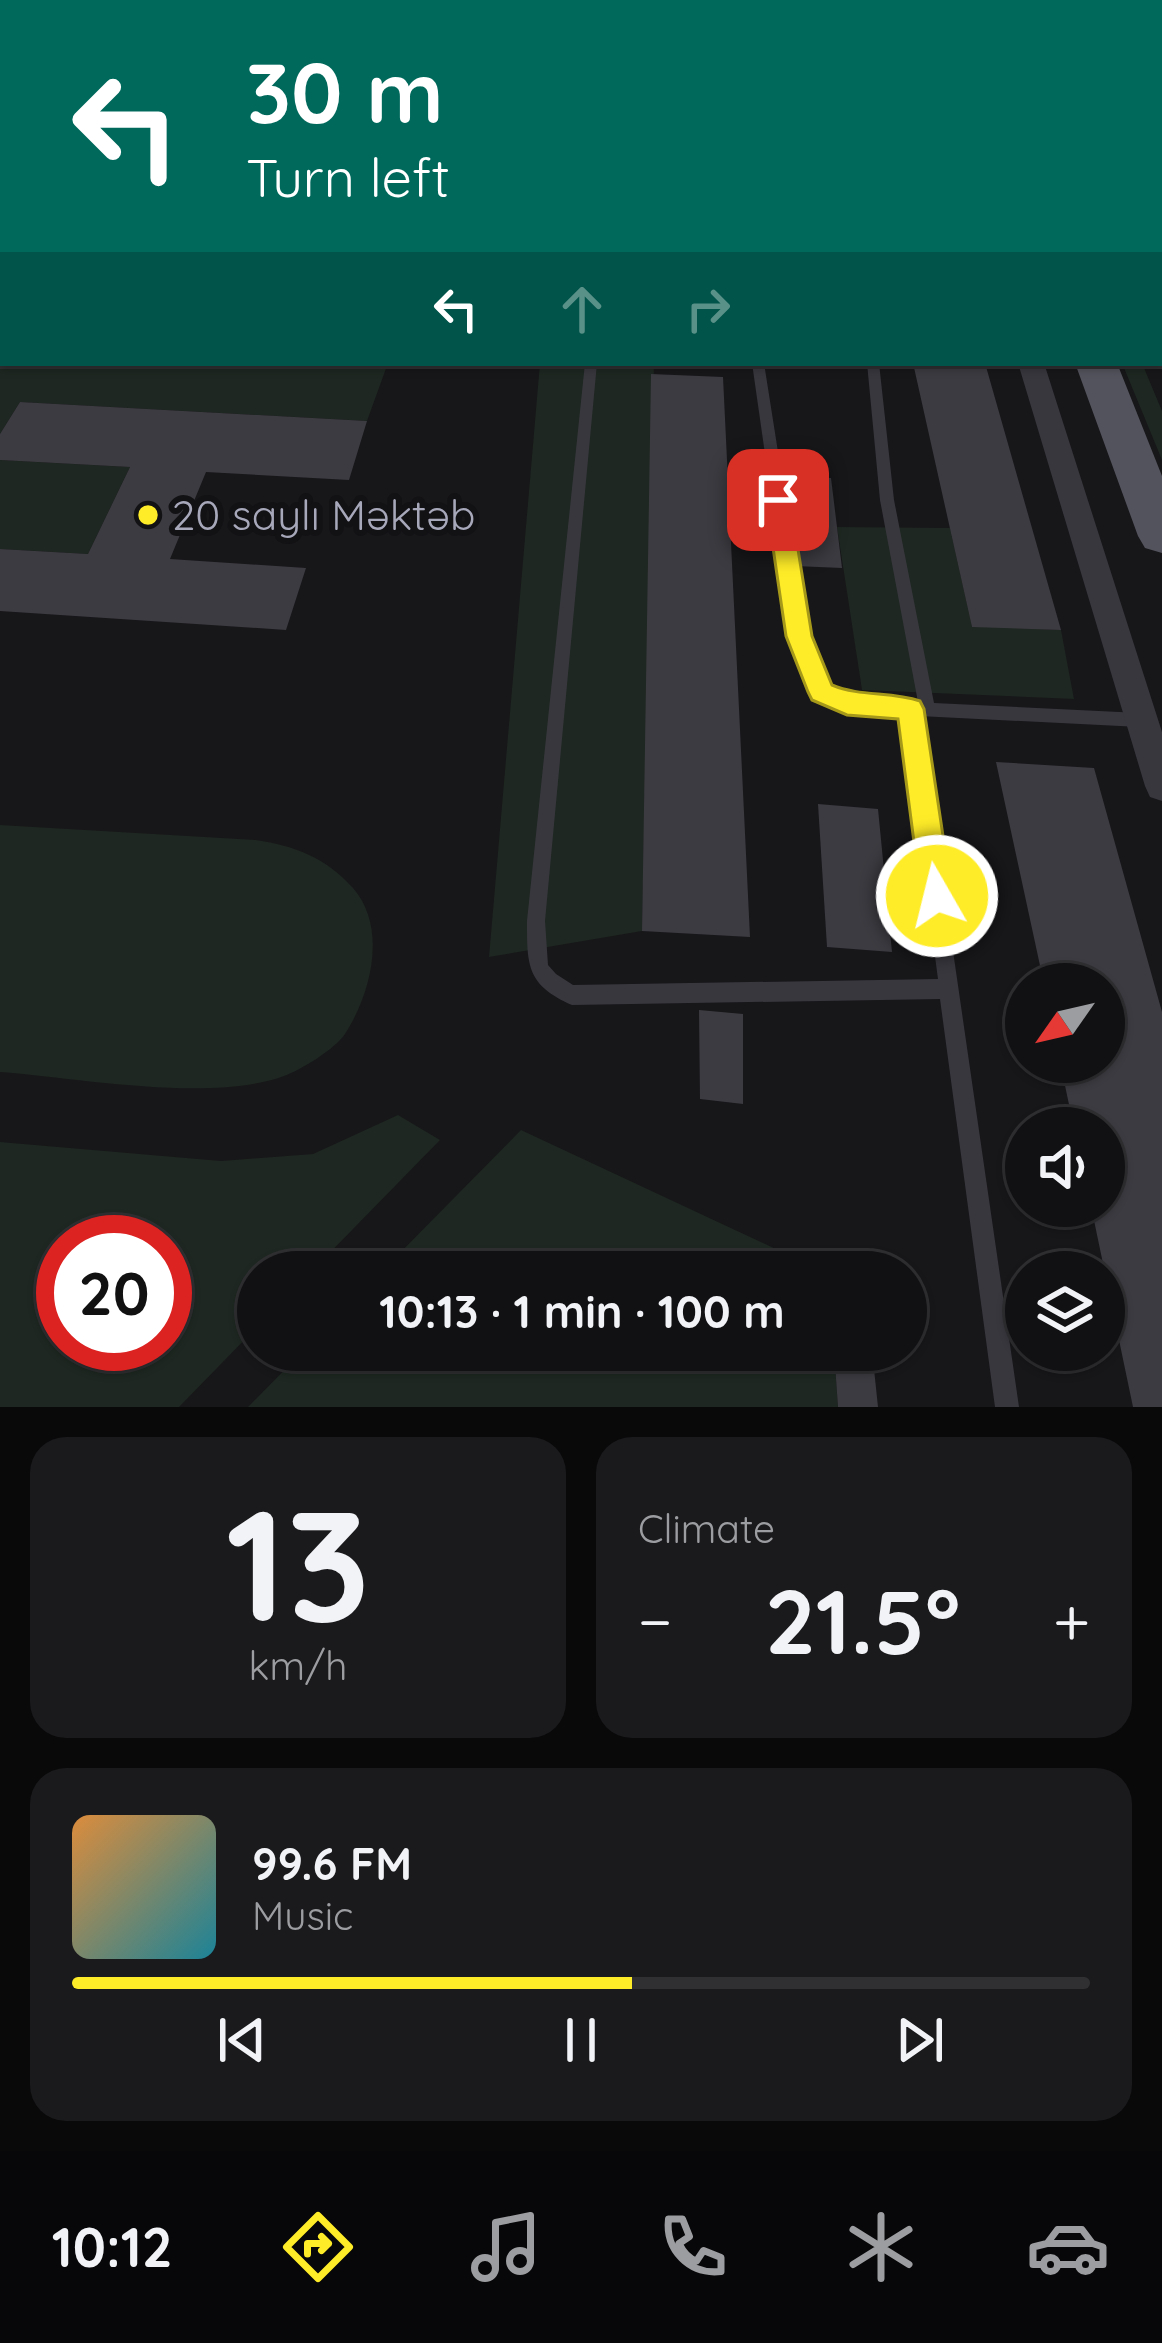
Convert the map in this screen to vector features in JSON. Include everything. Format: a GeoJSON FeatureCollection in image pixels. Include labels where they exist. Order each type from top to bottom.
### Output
{"type":"FeatureCollection","features":[{"type":"Feature","properties":{"kind":"main road"},"geometry":{"type":"LineString","coordinates":[[1097,366],[1162,536]]}},
{"type":"Feature","properties":{"kind":"street"},"geometry":{"type":"LineString","coordinates":[[1032,366],[1162,786]]}},
{"type":"Feature","properties":{"kind":"lane"},"geometry":{"type":"LineString","coordinates":[[591,366],[536,920],[537,970],[550,985],[572,995],[950,989]]}},
{"type":"Feature","properties":{"kind":"lane"},"geometry":{"type":"LineString","coordinates":[[758,366],[799,636],[821,692],[847,703],[1140,720]]}},
{"type":"Feature","properties":{"kind":"lane"},"geometry":{"type":"LineString","coordinates":[[872,366],[1007,1407]]}},
{"type":"Feature","properties":{"kind":"shaded area"},"geometry":{"type":"Polygon","coordinates":[[[0,366],[387,366],[367,421],[20,402],[0,434],[0,366]]]}},
{"type":"Feature","properties":{"kind":"shaded area"},"geometry":{"type":"Polygon","coordinates":[[[540,366],[654,366],[642,931],[489,957],[540,366]]]}},
{"type":"Feature","properties":{"kind":"shaded area"},"geometry":{"type":"Polygon","coordinates":[[[1123,366],[1143,366],[1162,411],[1162,460],[1123,366]]]}},
{"type":"Feature","properties":{"kind":"shaded area"},"geometry":{"type":"Polygon","coordinates":[[[0,460],[130,467],[88,554],[0,549],[0,460]]]}},
{"type":"Feature","properties":{"kind":"shaded area"},"geometry":{"type":"Polygon","coordinates":[[[837,527],[950,528],[972,626],[1061,630],[1074,699],[862,690],[837,527]]]}},
{"type":"Feature","properties":{"kind":"shaded area"},"geometry":{"type":"Polygon","coordinates":[[[0,825],[256,840],[320,861],[342,877],[364,904],[373,941],[368,981],[345,1034],[291,1073],[220,1088],[0,1072],[0,825]]]}},
{"type":"Feature","properties":{"kind":"shaded area"},"geometry":{"type":"Polygon","coordinates":[[[398,1115],[440,1140],[332,1251],[237,1251],[237,1348],[179,1407],[0,1407],[0,1142],[221,1161],[313,1154],[398,1115]]]}},
{"type":"Feature","properties":{"kind":"shaded area"},"geometry":{"type":"Polygon","coordinates":[[[521,1130],[780,1251],[402,1251],[521,1130]]]}},
{"type":"Feature","properties":{"kind":"shaded area"},"geometry":{"type":"Polygon","coordinates":[[[283,1371],[835,1371],[838,1407],[248,1407],[283,1371]]]}},
{"type":"Feature","properties":{"kind":"building"},"geometry":{"type":"Polygon","coordinates":[[[914,366],[986,366],[1061,630],[972,627],[914,366]]]}},
{"type":"Feature","properties":{"kind":"building"},"geometry":{"type":"Polygon","coordinates":[[[651,374],[723,377],[750,937],[642,931],[651,374]]]}},
{"type":"Feature","properties":{"kind":"building","name":"20 saylı Məktəb"},"geometry":{"type":"Polygon","coordinates":[[[20,402],[367,421],[349,480],[206,472],[170,559],[306,568],[286,630],[0,611],[0,549],[88,554],[130,467],[0,460],[0,434],[20,402]]]}},
{"type":"Feature","properties":{"kind":"building"},"geometry":{"type":"Polygon","coordinates":[[[787,476],[831,478],[842,568],[795,566],[787,476]]]}},
{"type":"Feature","properties":{"kind":"building"},"geometry":{"type":"Polygon","coordinates":[[[996,762],[1094,768],[1162,1012],[1162,1407],[1133,1407],[1125,1369],[1125,1251],[1100,1251],[1095,1227],[1125,1227],[1125,1107],[1070,1107],[1064,1083],[1125,1083],[1125,963],[1039,963],[996,762]]]}},
{"type":"Feature","properties":{"kind":"building"},"geometry":{"type":"Polygon","coordinates":[[[818,804],[878,809],[892,952],[827,947],[818,804]]]}},
{"type":"Feature","properties":{"kind":"building"},"geometry":{"type":"Polygon","coordinates":[[[699,1010],[743,1014],[743,1104],[700,1099],[699,1010]]]}},
{"type":"Feature","properties":{"kind":"building"},"geometry":{"type":"Polygon","coordinates":[[[835,1371],[874,1371],[878,1407],[838,1407],[835,1371]]]}},
{"type":"Feature","properties":{"kind":"place","name":"20 saylı Məktəb"},"geometry":{"type":"Point","coordinates":[148,515]}},
{"type":"Feature","properties":{"kind":"route"},"geometry":{"type":"LineString","coordinates":[[778,500],[799,636],[821,692],[847,703],[910,709],[937,896]]}}]}
